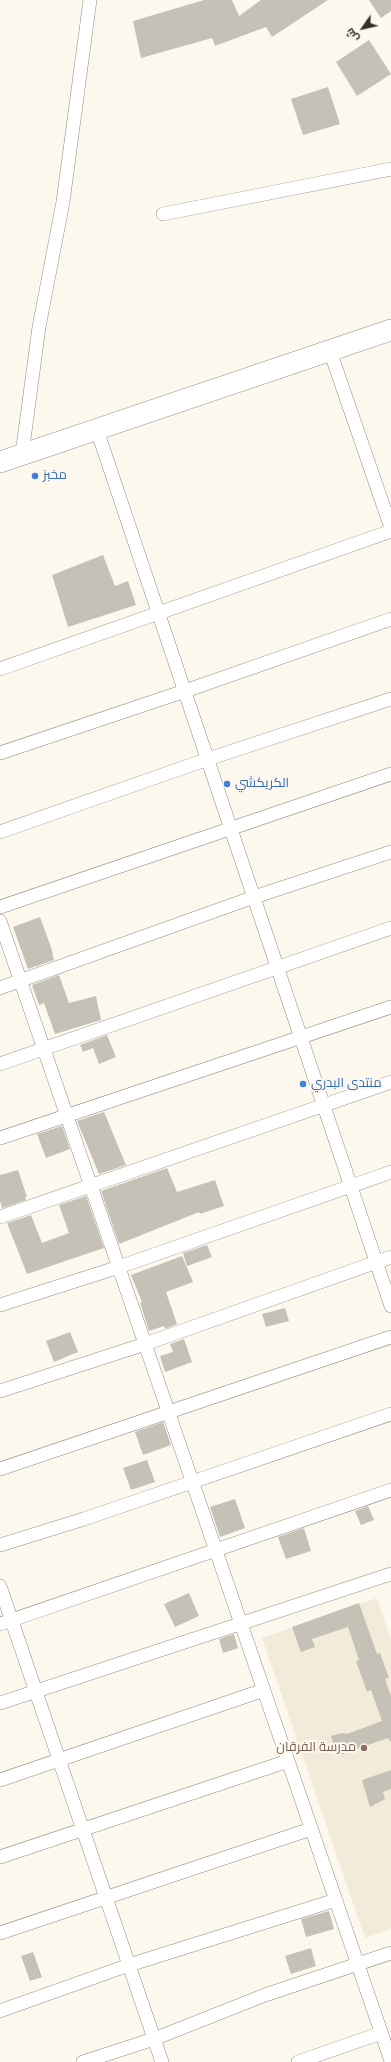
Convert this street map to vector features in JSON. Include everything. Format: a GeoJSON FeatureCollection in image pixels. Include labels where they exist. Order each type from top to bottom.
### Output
{"type":"FeatureCollection","features":[{"type":"Feature","properties":{"kind":"main road"},"geometry":{"type":"LineString","coordinates":[[0,462],[391,330]]}},
{"type":"Feature","properties":{"kind":"street"},"geometry":{"type":"LineString","coordinates":[[22,454],[39,327],[63,202],[92,0]]}},
{"type":"Feature","properties":{"kind":"street"},"geometry":{"type":"LineString","coordinates":[[163,214],[391,169]]}},
{"type":"Feature","properties":{"kind":"street"},"geometry":{"type":"LineString","coordinates":[[0,669],[391,530],[330,351]]}},
{"type":"Feature","properties":{"kind":"street"},"geometry":{"type":"LineString","coordinates":[[97,430],[391,1306]]}},
{"type":"Feature","properties":{"kind":"street"},"geometry":{"type":"LineString","coordinates":[[0,753],[185,691],[391,619]]}},
{"type":"Feature","properties":{"kind":"street"},"geometry":{"type":"LineString","coordinates":[[0,832],[208,759],[391,699]]}},
{"type":"Feature","properties":{"kind":"street"},"geometry":{"type":"LineString","coordinates":[[0,907],[391,774]]}},
{"type":"Feature","properties":{"kind":"street"},"geometry":{"type":"LineString","coordinates":[[0,988],[254,896],[391,852]]}},
{"type":"Feature","properties":{"kind":"street"},"geometry":{"type":"LineString","coordinates":[[0,921],[391,2061]]}},
{"type":"Feature","properties":{"kind":"street"},"geometry":{"type":"LineString","coordinates":[[0,1064],[391,928]]}},
{"type":"Feature","properties":{"kind":"street"},"geometry":{"type":"LineString","coordinates":[[0,1138],[391,1007]]}},
{"type":"Feature","properties":{"kind":"street"},"geometry":{"type":"LineString","coordinates":[[0,1217],[391,1082]]}},
{"type":"Feature","properties":{"kind":"street"},"geometry":{"type":"LineString","coordinates":[[0,1305],[118,1267],[391,1172]]}},
{"type":"Feature","properties":{"kind":"street"},"geometry":{"type":"LineString","coordinates":[[0,1392],[145,1344],[391,1257]]}},
{"type":"Feature","properties":{"kind":"street"},"geometry":{"type":"LineString","coordinates":[[0,1469],[391,1337]]}},
{"type":"Feature","properties":{"kind":"street"},"geometry":{"type":"LineString","coordinates":[[0,1545],[84,1519],[391,1414]]}},
{"type":"Feature","properties":{"kind":"street"},"geometry":{"type":"LineString","coordinates":[[6,1622],[391,1490]]}},
{"type":"Feature","properties":{"kind":"street"},"geometry":{"type":"LineString","coordinates":[[0,1703],[391,1574]]}},
{"type":"Feature","properties":{"kind":"street"},"geometry":{"type":"LineString","coordinates":[[0,1586],[6,1622],[36,1691],[162,2062]]}},
{"type":"Feature","properties":{"kind":"street"},"geometry":{"type":"LineString","coordinates":[[0,1780],[264,1690]]}},
{"type":"Feature","properties":{"kind":"street"},"geometry":{"type":"LineString","coordinates":[[0,1857],[288,1761]]}},
{"type":"Feature","properties":{"kind":"street"},"geometry":{"type":"LineString","coordinates":[[0,1932],[311,1829]]}},
{"type":"Feature","properties":{"kind":"street"},"geometry":{"type":"LineString","coordinates":[[0,2011],[129,1965],[336,1900]]}},
{"type":"Feature","properties":{"kind":"street"},"geometry":{"type":"LineString","coordinates":[[83,2062],[154,2039],[265,1995],[391,1953]]}},
{"type":"Feature","properties":{"kind":"street"},"geometry":{"type":"LineString","coordinates":[[298,2062],[381,2033]]}},
{"type":"Feature","properties":{"kind":"shaded area"},"geometry":{"type":"Polygon","coordinates":[[[377,1598],[391,1640],[391,1929],[365,1938],[262,1638],[377,1598]]]}},
{"type":"Feature","properties":{"kind":"building"},"geometry":{"type":"Polygon","coordinates":[[[204,0],[232,0],[239,16],[261,0],[328,0],[272,37],[266,27],[215,46],[212,38],[141,58],[133,21],[204,0]]]}},
{"type":"Feature","properties":{"kind":"building"},"geometry":{"type":"Polygon","coordinates":[[[369,0],[391,0],[391,11],[381,18],[369,0]]]}},
{"type":"Feature","properties":{"kind":"building"},"geometry":{"type":"Polygon","coordinates":[[[369,40],[391,74],[357,96],[336,62],[369,40]]]}},
{"type":"Feature","properties":{"kind":"building"},"geometry":{"type":"Polygon","coordinates":[[[328,87],[340,124],[303,135],[291,99],[328,87]]]}},
{"type":"Feature","properties":{"kind":"building"},"geometry":{"type":"Polygon","coordinates":[[[103,555],[115,586],[128,581],[136,605],[68,627],[52,575],[103,555]]]}},
{"type":"Feature","properties":{"kind":"building"},"geometry":{"type":"Polygon","coordinates":[[[40,917],[53,953],[54,960],[28,969],[13,927],[40,917]]]}},
{"type":"Feature","properties":{"kind":"building"},"geometry":{"type":"Polygon","coordinates":[[[59,975],[69,1003],[96,996],[101,1020],[55,1034],[44,1003],[39,1005],[32,985],[59,975]]]}},
{"type":"Feature","properties":{"kind":"building"},"geometry":{"type":"Polygon","coordinates":[[[107,1035],[116,1057],[99,1064],[93,1048],[83,1052],[80,1045],[107,1035]]]}},
{"type":"Feature","properties":{"kind":"building"},"geometry":{"type":"Polygon","coordinates":[[[104,1112],[126,1165],[99,1174],[77,1121],[104,1112]]]}},
{"type":"Feature","properties":{"kind":"building"},"geometry":{"type":"Polygon","coordinates":[[[62,1126],[70,1149],[46,1158],[37,1134],[62,1126]]]}},
{"type":"Feature","properties":{"kind":"building"},"geometry":{"type":"Polygon","coordinates":[[[167,1168],[177,1192],[215,1180],[224,1206],[200,1214],[199,1212],[119,1244],[101,1191],[167,1168]]]}},
{"type":"Feature","properties":{"kind":"building"},"geometry":{"type":"Polygon","coordinates":[[[18,1170],[27,1197],[25,1197],[26,1200],[2,1208],[0,1201],[0,1175],[18,1170]]]}},
{"type":"Feature","properties":{"kind":"building"},"geometry":{"type":"Polygon","coordinates":[[[86,1196],[104,1248],[27,1274],[7,1223],[31,1215],[42,1243],[69,1233],[59,1205],[86,1196]]]}},
{"type":"Feature","properties":{"kind":"building"},"geometry":{"type":"Polygon","coordinates":[[[207,1245],[212,1257],[187,1266],[183,1253],[207,1245]]]}},
{"type":"Feature","properties":{"kind":"building"},"geometry":{"type":"Polygon","coordinates":[[[182,1256],[193,1282],[166,1292],[177,1324],[165,1329],[164,1326],[149,1331],[140,1303],[142,1302],[131,1275],[182,1256]]]}},
{"type":"Feature","properties":{"kind":"building"},"geometry":{"type":"Polygon","coordinates":[[[285,1308],[289,1321],[266,1327],[262,1314],[285,1308]]]}},
{"type":"Feature","properties":{"kind":"building"},"geometry":{"type":"Polygon","coordinates":[[[70,1332],[78,1352],[54,1362],[46,1341],[70,1332]]]}},
{"type":"Feature","properties":{"kind":"building"},"geometry":{"type":"Polygon","coordinates":[[[184,1339],[192,1362],[165,1372],[160,1356],[173,1352],[170,1344],[184,1339]]]}},
{"type":"Feature","properties":{"kind":"building"},"geometry":{"type":"Polygon","coordinates":[[[163,1422],[171,1445],[143,1455],[135,1432],[163,1422]]]}},
{"type":"Feature","properties":{"kind":"building"},"geometry":{"type":"Polygon","coordinates":[[[147,1460],[155,1482],[131,1490],[123,1468],[147,1460]]]}},
{"type":"Feature","properties":{"kind":"building"},"geometry":{"type":"Polygon","coordinates":[[[235,1499],[245,1528],[220,1537],[210,1507],[235,1499]]]}},
{"type":"Feature","properties":{"kind":"building"},"geometry":{"type":"Polygon","coordinates":[[[368,1506],[374,1520],[361,1525],[355,1511],[368,1506]]]}},
{"type":"Feature","properties":{"kind":"building"},"geometry":{"type":"Polygon","coordinates":[[[304,1528],[311,1551],[286,1559],[278,1537],[304,1528]]]}},
{"type":"Feature","properties":{"kind":"building"},"geometry":{"type":"Polygon","coordinates":[[[189,1593],[199,1616],[175,1627],[164,1604],[189,1593]]]}},
{"type":"Feature","properties":{"kind":"building"},"geometry":{"type":"Polygon","coordinates":[[[359,1603],[377,1654],[380,1653],[389,1678],[385,1679],[391,1696],[391,1742],[388,1738],[337,1756],[331,1736],[342,1733],[347,1734],[382,1721],[371,1690],[367,1692],[356,1661],[359,1660],[348,1627],[312,1639],[315,1647],[301,1652],[292,1627],[359,1603]]]}},
{"type":"Feature","properties":{"kind":"building"},"geometry":{"type":"Polygon","coordinates":[[[234,1634],[238,1648],[223,1653],[219,1639],[234,1634]]]}},
{"type":"Feature","properties":{"kind":"building"},"geometry":{"type":"Polygon","coordinates":[[[391,1770],[391,1789],[383,1792],[385,1799],[370,1807],[362,1780],[391,1770]]]}},
{"type":"Feature","properties":{"kind":"building"},"geometry":{"type":"Polygon","coordinates":[[[329,1911],[334,1929],[306,1937],[301,1919],[329,1911]]]}},
{"type":"Feature","properties":{"kind":"building"},"geometry":{"type":"Polygon","coordinates":[[[311,1948],[316,1966],[291,1974],[285,1956],[311,1948]]]}},
{"type":"Feature","properties":{"kind":"building"},"geometry":{"type":"Polygon","coordinates":[[[33,1952],[42,1977],[30,1981],[21,1956],[33,1952]]]}},
{"type":"Feature","properties":{"kind":"place","name":"مخبز"},"geometry":{"type":"Point","coordinates":[35,476]}},
{"type":"Feature","properties":{"kind":"place","name":"الكريكشي"},"geometry":{"type":"Point","coordinates":[227,784]}},
{"type":"Feature","properties":{"kind":"place","name":"منتدى البدري"},"geometry":{"type":"Point","coordinates":[303,1084]}},
{"type":"Feature","properties":{"kind":"place","name":"مدرسة الفرقان"},"geometry":{"type":"Point","coordinates":[364,1748]}}]}
